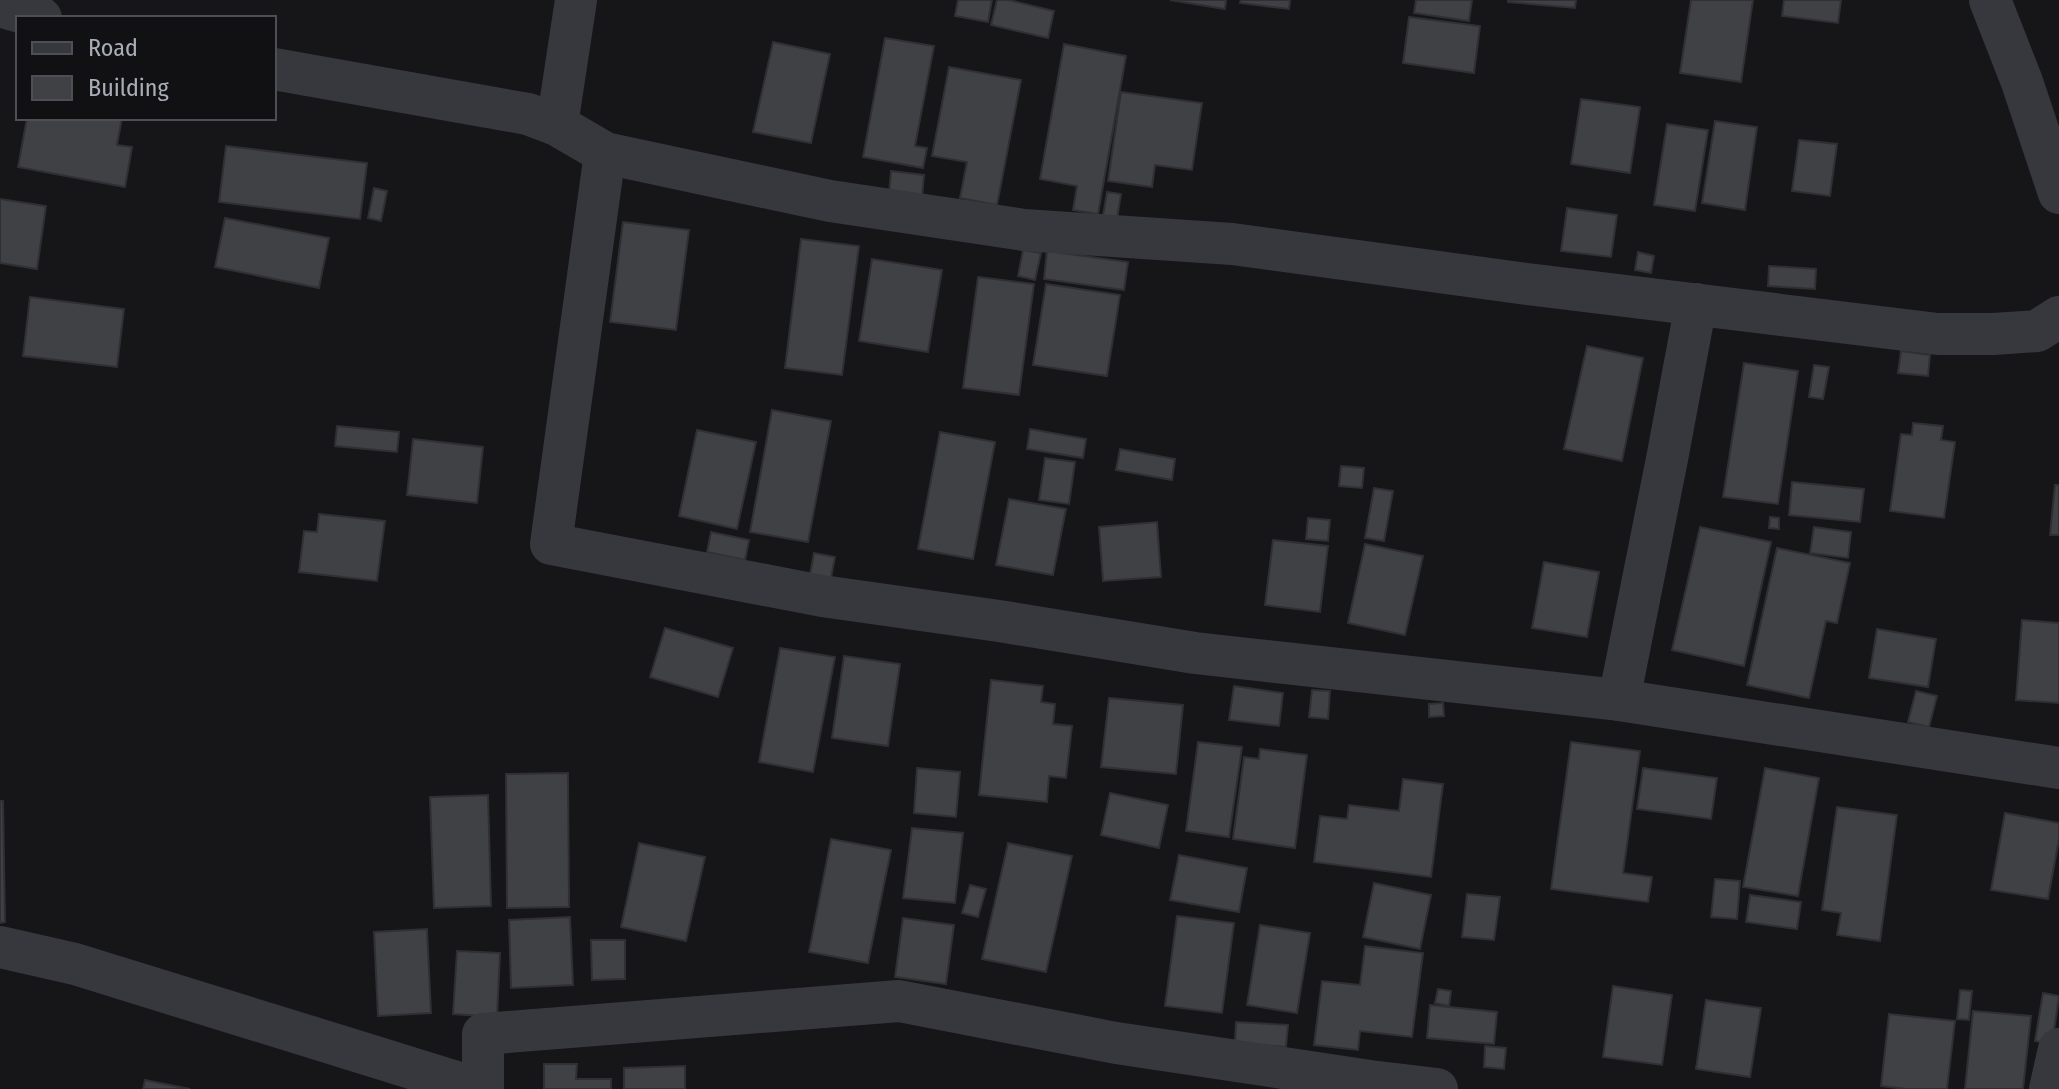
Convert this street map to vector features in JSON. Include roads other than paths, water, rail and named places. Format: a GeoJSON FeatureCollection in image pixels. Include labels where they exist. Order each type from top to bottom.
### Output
{"type":"FeatureCollection","features":[{"type":"Feature","properties":{"kind":"street"},"geometry":{"type":"LineString","coordinates":[[557,125],[576,0]]}},
{"type":"Feature","properties":{"kind":"street"},"geometry":{"type":"LineString","coordinates":[[1990,0],[2022,82],[2059,193]]}},
{"type":"Feature","properties":{"kind":"street"},"geometry":{"type":"LineString","coordinates":[[0,6],[34,16]]}},
{"type":"Feature","properties":{"kind":"street"},"geometry":{"type":"LineString","coordinates":[[276,69],[528,114],[557,125],[605,153],[830,201],[1024,230],[1232,244],[1938,334],[2037,331],[2059,317]]}},
{"type":"Feature","properties":{"kind":"street"},"geometry":{"type":"LineString","coordinates":[[605,153],[551,544],[822,596],[1195,653],[1619,700],[2059,768]]}},
{"type":"Feature","properties":{"kind":"street"},"geometry":{"type":"LineString","coordinates":[[1619,700],[1696,304]]}},
{"type":"Feature","properties":{"kind":"street"},"geometry":{"type":"LineString","coordinates":[[0,947],[75,964],[481,1089],[483,1034],[899,1001],[1116,1043],[1437,1089]]}},
{"type":"Feature","properties":{"kind":"street"},"geometry":{"type":"LineString","coordinates":[[2050,1089],[2059,1049]]}}]}
